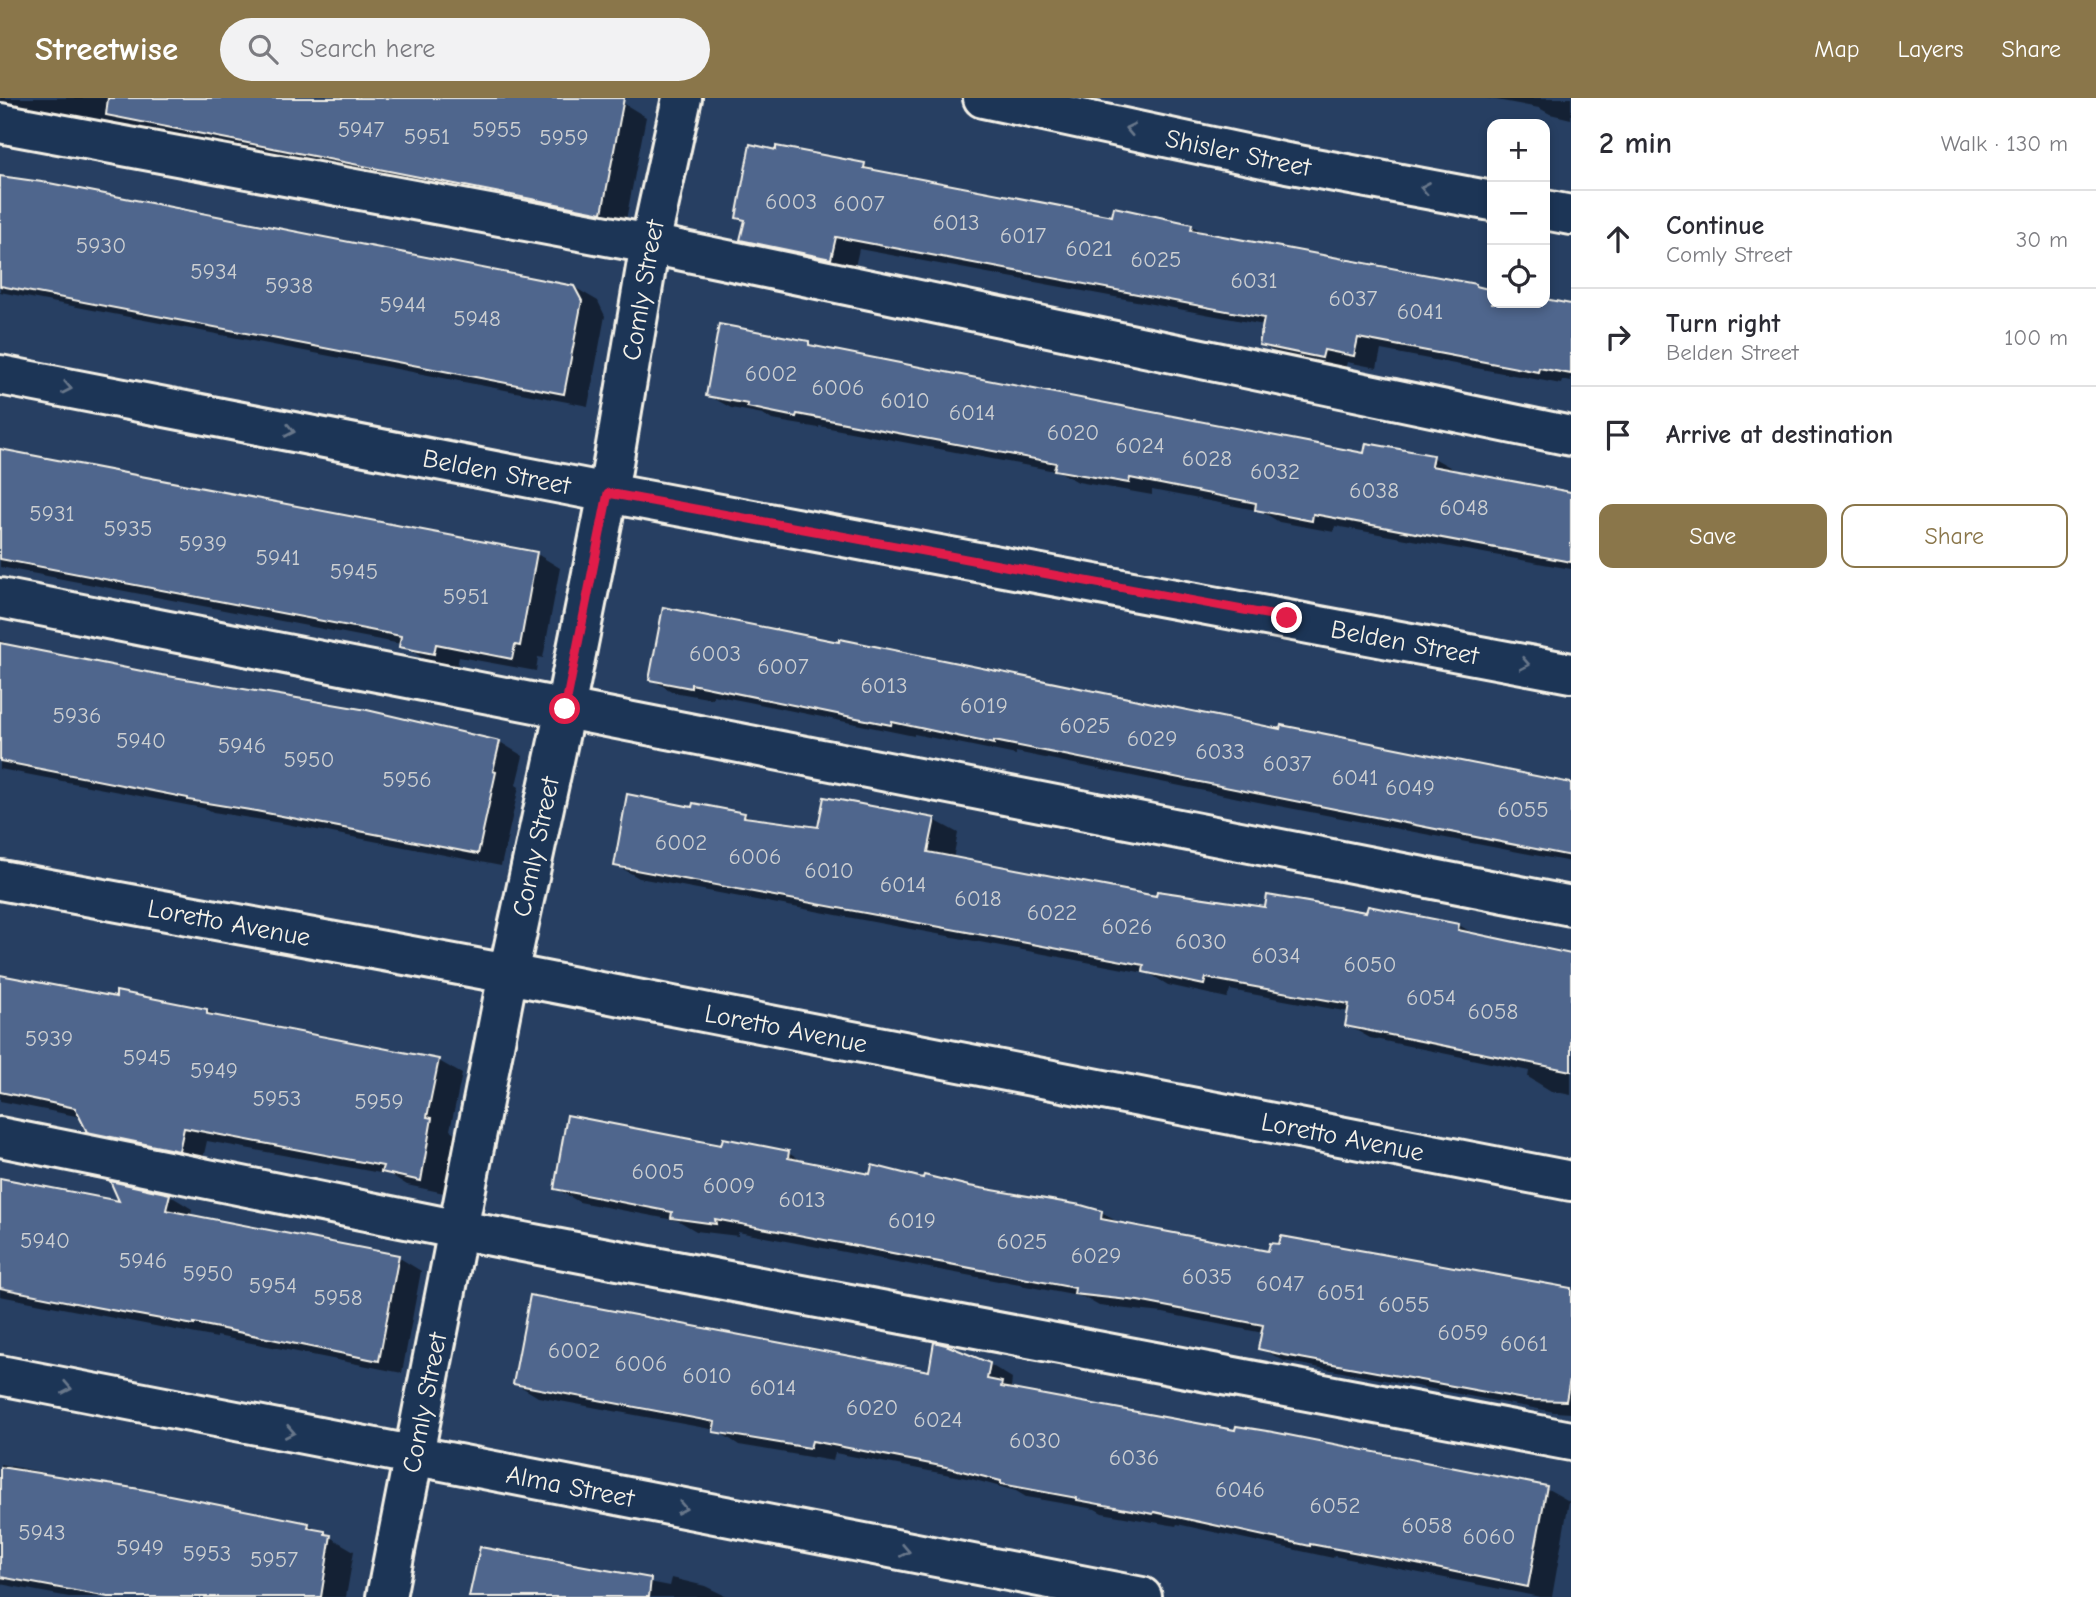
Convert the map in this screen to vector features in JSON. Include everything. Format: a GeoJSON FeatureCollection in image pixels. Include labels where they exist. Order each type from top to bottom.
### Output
{"type":"FeatureCollection","features":[{"type":"Feature","properties":{"kind":"street","name":"Comly Street"},"geometry":{"type":"LineString","coordinates":[[386,1597],[509,974],[608,493],[650,244],[682,98]]}},
{"type":"Feature","properties":{"kind":"street","name":"Shisler Street"},"geometry":{"type":"LineString","coordinates":[[983,98],[1287,163],[1487,200]]}},
{"type":"Feature","properties":{"kind":"street"},"geometry":{"type":"LineString","coordinates":[[0,123],[650,244],[1571,436]]}},
{"type":"Feature","properties":{"kind":"street"},"geometry":{"type":"LineString","coordinates":[[1550,211],[1571,215]]}},
{"type":"Feature","properties":{"kind":"street","name":"Belden Street"},"geometry":{"type":"LineString","coordinates":[[0,375],[608,493],[1571,673]]}},
{"type":"Feature","properties":{"kind":"street"},"geometry":{"type":"LineString","coordinates":[[0,598],[1571,906]]}},
{"type":"Feature","properties":{"kind":"street","name":"Loretto Avenue"},"geometry":{"type":"LineString","coordinates":[[0,880],[509,974],[1571,1181]]}},
{"type":"Feature","properties":{"kind":"street"},"geometry":{"type":"LineString","coordinates":[[0,1138],[460,1230],[1571,1441]]}},
{"type":"Feature","properties":{"kind":"street","name":"Alma Street"},"geometry":{"type":"LineString","coordinates":[[0,1375],[1142,1597]]}},
{"type":"Feature","properties":{"kind":"building"},"geometry":{"type":"Polygon","coordinates":[[[108,98],[624,98],[602,213],[106,115],[108,98]]]}},
{"type":"Feature","properties":{"kind":"building"},"geometry":{"type":"Polygon","coordinates":[[[750,144],[776,150],[776,146],[865,163],[864,168],[1112,216],[1114,207],[1192,224],[1191,230],[1476,284],[1487,289],[1487,308],[1550,308],[1550,300],[1571,304],[1571,374],[1539,368],[1538,372],[1358,338],[1354,356],[1324,350],[1322,358],[1259,345],[1264,318],[836,237],[831,259],[740,240],[745,220],[736,218],[750,144]]]}},
{"type":"Feature","properties":{"kind":"building"},"geometry":{"type":"Polygon","coordinates":[[[0,176],[49,183],[574,286],[582,301],[564,394],[0,286],[0,176]]]}},
{"type":"Feature","properties":{"kind":"building"},"geometry":{"type":"Polygon","coordinates":[[[719,324],[809,341],[809,345],[1364,453],[1366,443],[1433,455],[1431,466],[1571,492],[1571,562],[1313,514],[1312,521],[1255,510],[1256,503],[1130,478],[1129,483],[1054,470],[1056,463],[797,414],[796,417],[706,396],[719,324]]]}},
{"type":"Feature","properties":{"kind":"building"},"geometry":{"type":"Polygon","coordinates":[[[0,449],[537,552],[520,646],[515,645],[512,659],[436,644],[434,654],[399,647],[401,636],[0,559],[0,449]]]}},
{"type":"Feature","properties":{"kind":"building"},"geometry":{"type":"Polygon","coordinates":[[[663,607],[839,642],[840,639],[1280,729],[1281,725],[1571,783],[1571,856],[994,741],[994,744],[892,722],[891,725],[691,684],[691,688],[649,680],[663,607]]]}},
{"type":"Feature","properties":{"kind":"building"},"geometry":{"type":"Polygon","coordinates":[[[0,643],[162,675],[367,710],[500,741],[478,854],[188,800],[0,761],[0,643]]]}},
{"type":"Feature","properties":{"kind":"building"},"geometry":{"type":"Polygon","coordinates":[[[627,794],[692,807],[693,803],[745,813],[744,817],[818,827],[824,797],[935,818],[928,852],[1156,896],[1157,891],[1265,907],[1267,895],[1366,912],[1368,906],[1459,924],[1458,930],[1571,954],[1571,1071],[1345,1026],[1349,1004],[1206,978],[1204,985],[1143,972],[1144,965],[614,866],[627,794]]]}},
{"type":"Feature","properties":{"kind":"building"},"geometry":{"type":"Polygon","coordinates":[[[0,975],[116,997],[116,991],[207,1009],[207,1014],[439,1059],[427,1117],[432,1118],[421,1181],[381,1172],[383,1166],[184,1128],[179,1151],[87,1132],[75,1108],[0,1092],[0,975]]]}},
{"type":"Feature","properties":{"kind":"building"},"geometry":{"type":"Polygon","coordinates":[[[567,1115],[721,1145],[723,1138],[789,1151],[788,1158],[870,1174],[872,1165],[923,1178],[924,1175],[969,1186],[1081,1205],[1102,1211],[1101,1219],[1268,1251],[1270,1243],[1279,1244],[1281,1236],[1571,1288],[1571,1373],[1566,1401],[1529,1400],[1284,1355],[1258,1349],[1263,1325],[1138,1301],[1074,1294],[1075,1288],[715,1219],[716,1224],[671,1218],[672,1212],[554,1189],[567,1115]]]}},
{"type":"Feature","properties":{"kind":"building"},"geometry":{"type":"Polygon","coordinates":[[[0,1178],[119,1201],[110,1181],[170,1194],[166,1210],[399,1255],[379,1361],[194,1323],[0,1288],[0,1178]]]}},
{"type":"Feature","properties":{"kind":"building"},"geometry":{"type":"Polygon","coordinates":[[[530,1295],[929,1371],[934,1342],[990,1363],[987,1379],[1002,1382],[1001,1387],[1235,1430],[1236,1426],[1273,1432],[1547,1486],[1528,1587],[1402,1561],[1310,1546],[1154,1512],[1153,1514],[1077,1500],[1001,1484],[1001,1481],[946,1467],[812,1441],[810,1448],[713,1432],[715,1422],[513,1384],[530,1295]]]}},
{"type":"Feature","properties":{"kind":"building"},"geometry":{"type":"Polygon","coordinates":[[[0,1467],[140,1489],[309,1523],[308,1528],[331,1535],[321,1597],[108,1597],[0,1577],[0,1467]]]}},
{"type":"Feature","properties":{"kind":"building"},"geometry":{"type":"Polygon","coordinates":[[[480,1547],[651,1578],[649,1597],[469,1597],[480,1547]]]}},
{"type":"Feature","properties":{"kind":"route"},"geometry":{"type":"LineString","coordinates":[[565,709],[608,493],[1287,618]]}}]}
